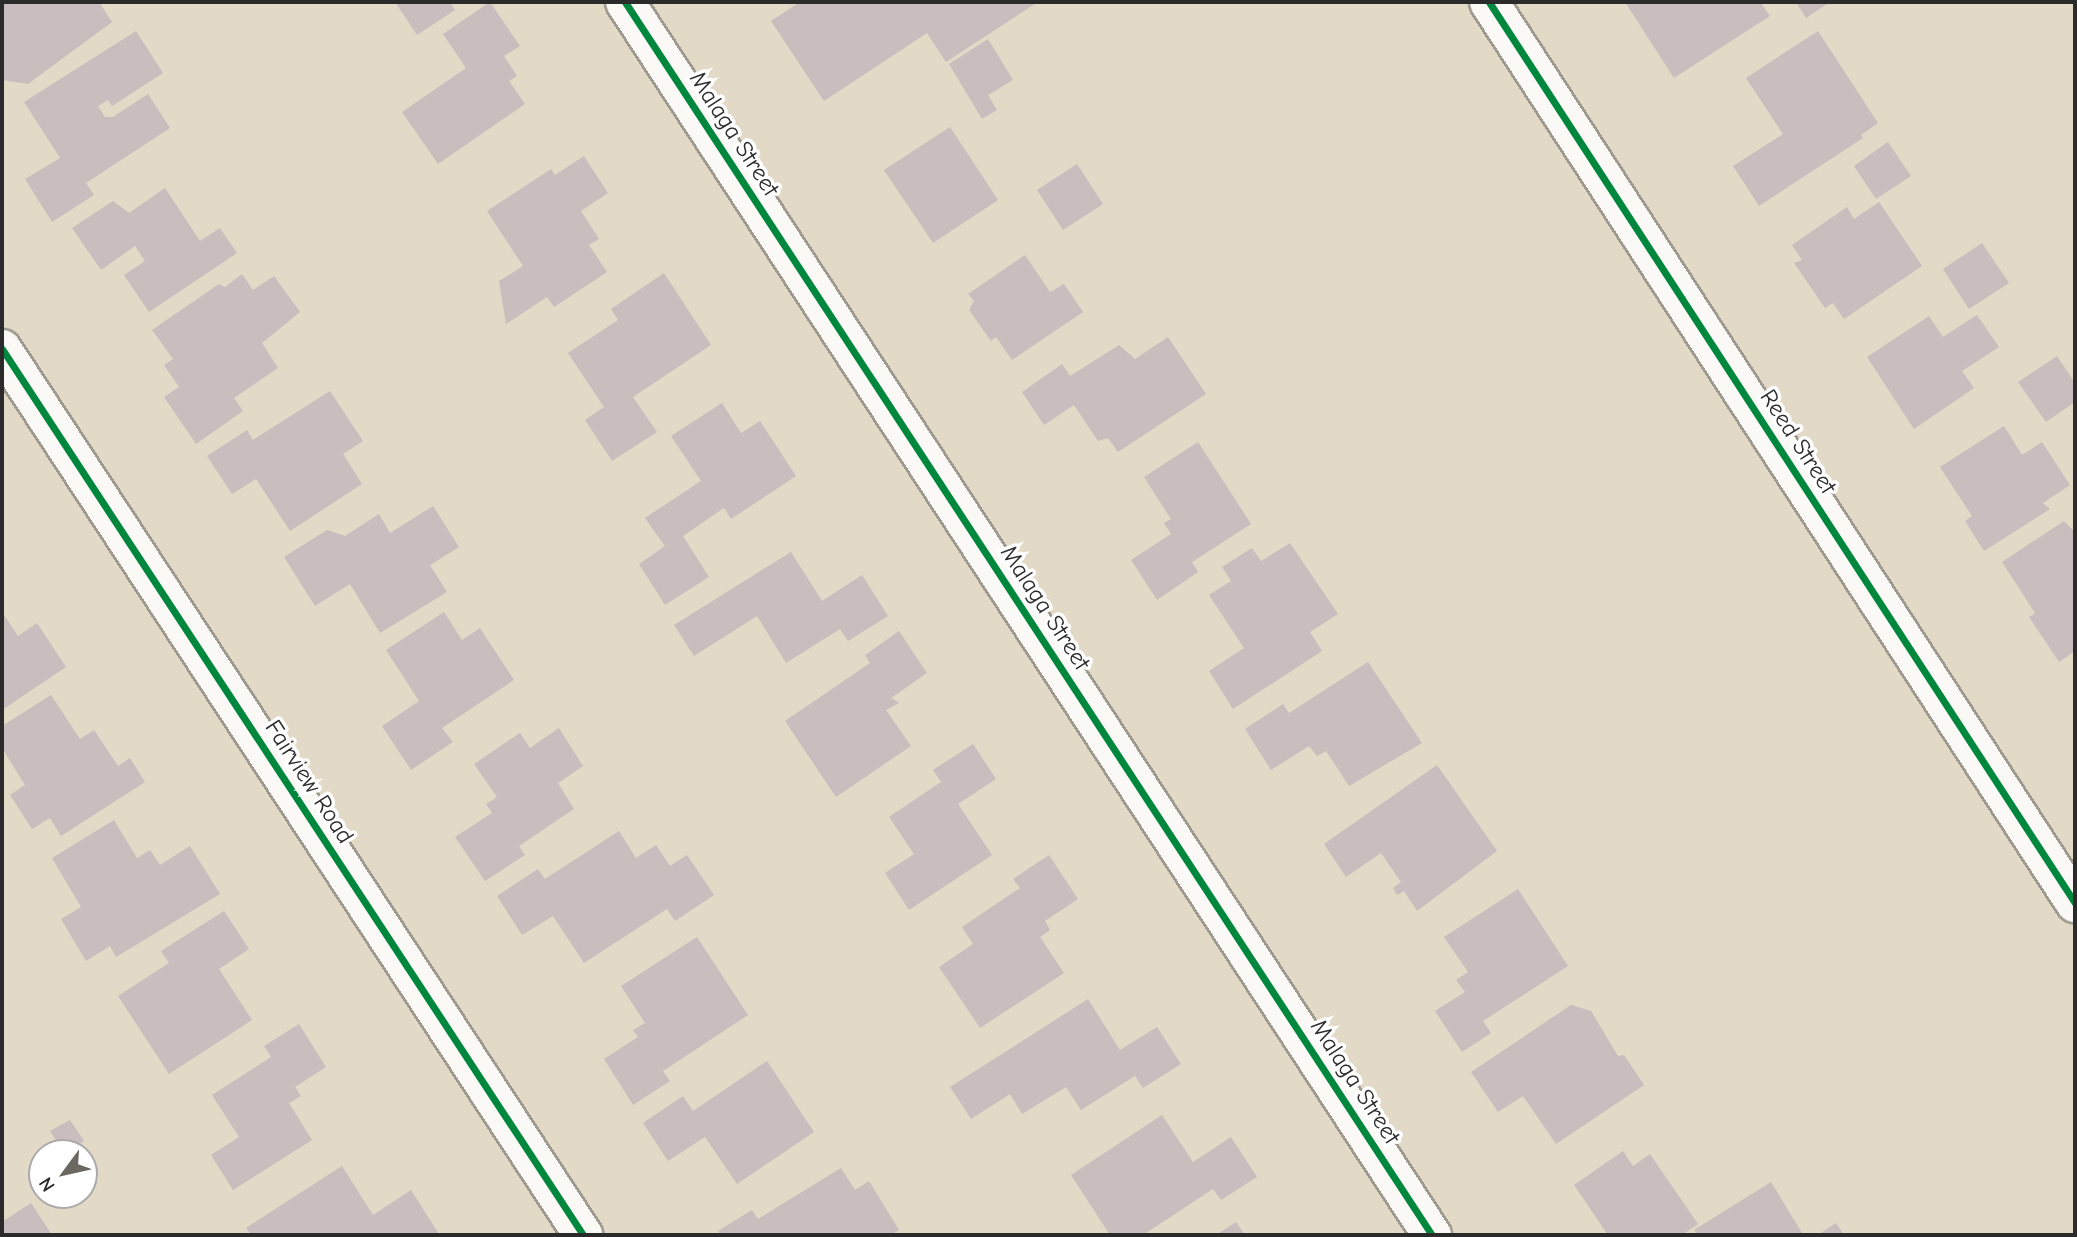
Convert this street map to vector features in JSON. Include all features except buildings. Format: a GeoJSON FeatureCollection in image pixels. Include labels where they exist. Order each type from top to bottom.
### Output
{"type":"FeatureCollection","features":[{"type":"Feature","properties":{"kind":"street","name":"Malaga Street"},"geometry":{"type":"LineString","coordinates":[[625,2],[1432,1235]]}},
{"type":"Feature","properties":{"kind":"street","name":"Reed Street"},"geometry":{"type":"LineString","coordinates":[[1489,2],[2075,903]]}},
{"type":"Feature","properties":{"kind":"street","name":"Fairview Road"},"geometry":{"type":"LineString","coordinates":[[2,349],[583,1235]]}},
{"type":"Feature","properties":{"kind":"cycle path"},"geometry":{"type":"LineString","coordinates":[[625,2],[1432,1235]]}},
{"type":"Feature","properties":{"kind":"cycle path"},"geometry":{"type":"LineString","coordinates":[[1489,2],[2075,903]]}},
{"type":"Feature","properties":{"kind":"cycle path"},"geometry":{"type":"LineString","coordinates":[[2,349],[583,1235]]}}]}
